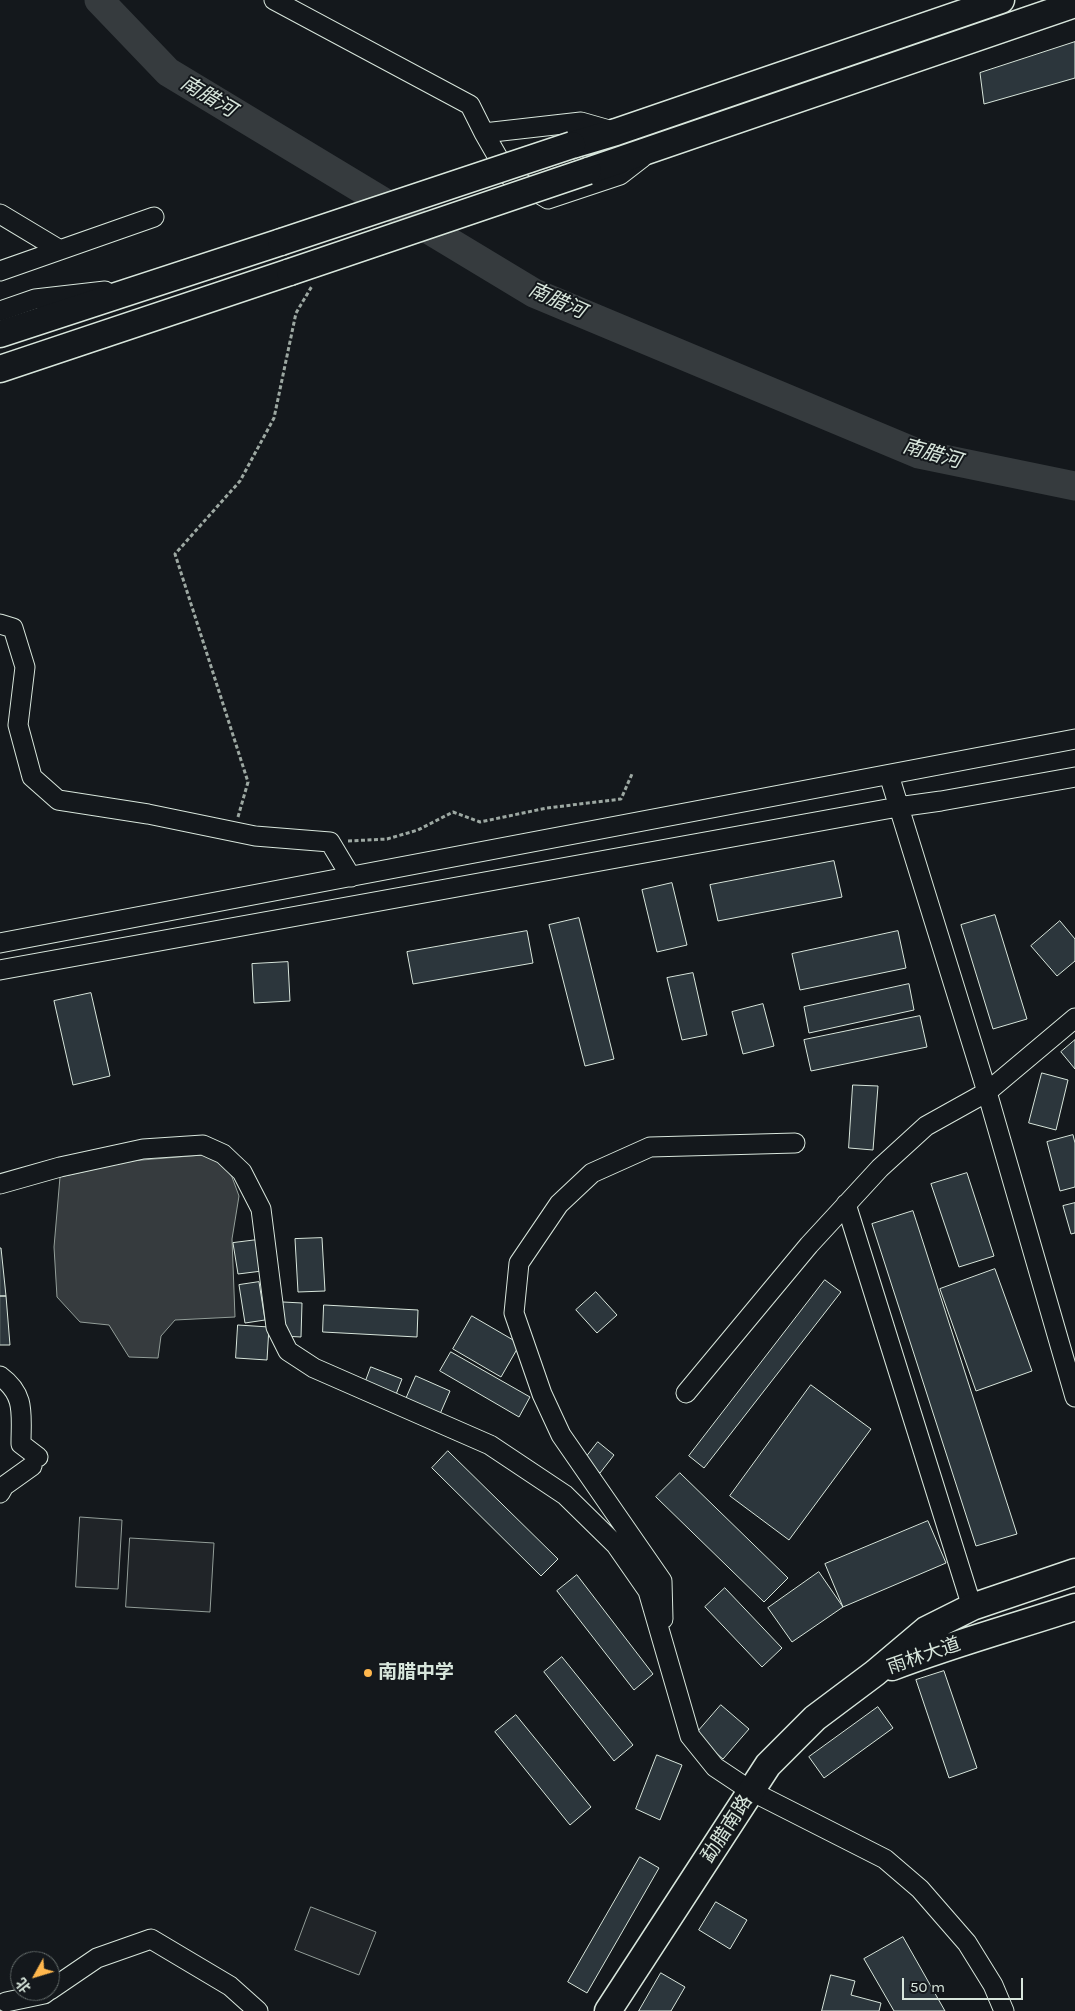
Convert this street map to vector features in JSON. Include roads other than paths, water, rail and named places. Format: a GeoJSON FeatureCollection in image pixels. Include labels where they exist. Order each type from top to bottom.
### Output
{"type":"FeatureCollection","features":[{"type":"Feature","properties":{"kind":"highway"},"geometry":{"type":"LineString","coordinates":[[0,334],[616,132],[1001,0]]}},
{"type":"Feature","properties":{"kind":"highway"},"geometry":{"type":"LineString","coordinates":[[0,369],[653,150],[1075,4]]}},
{"type":"Feature","properties":{"kind":"highway","name":"雨林大道"},"geometry":{"type":"LineString","coordinates":[[875,1673],[926,1630],[972,1607],[1075,1572]]}},
{"type":"Feature","properties":{"kind":"highway","name":"雨林大道"},"geometry":{"type":"LineString","coordinates":[[875,1673],[937,1650],[1075,1607]]}},
{"type":"Feature","properties":{"kind":"highway","name":"勐腊南路"},"geometry":{"type":"LineString","coordinates":[[608,2011],[768,1765],[815,1718],[875,1673]]}},
{"type":"Feature","properties":{"kind":"street"},"geometry":{"type":"LineString","coordinates":[[274,0],[470,105],[508,175],[548,198],[620,175],[653,150]]}},
{"type":"Feature","properties":{"kind":"street"},"geometry":{"type":"LineString","coordinates":[[484,133],[581,122],[616,132]]}},
{"type":"Feature","properties":{"kind":"street"},"geometry":{"type":"LineString","coordinates":[[0,214],[60,250]]}},
{"type":"Feature","properties":{"kind":"street"},"geometry":{"type":"LineString","coordinates":[[0,271],[154,217]]}},
{"type":"Feature","properties":{"kind":"street"},"geometry":{"type":"LineString","coordinates":[[0,310],[35,299],[148,286]]}},
{"type":"Feature","properties":{"kind":"street"},"geometry":{"type":"LineString","coordinates":[[0,624],[13,628],[25,667],[18,726],[32,777],[58,800],[148,814],[255,836],[330,842],[352,877]]}},
{"type":"Feature","properties":{"kind":"street"},"geometry":{"type":"LineString","coordinates":[[0,943],[1075,739]]}},
{"type":"Feature","properties":{"kind":"street"},"geometry":{"type":"LineString","coordinates":[[889,775],[986,1092],[1075,1397]]}},
{"type":"Feature","properties":{"kind":"street"},"geometry":{"type":"LineString","coordinates":[[0,970],[898,807],[1075,777]]}},
{"type":"Feature","properties":{"kind":"street"},"geometry":{"type":"LineString","coordinates":[[197,906],[202,933]]}},
{"type":"Feature","properties":{"kind":"street"},"geometry":{"type":"LineString","coordinates":[[686,1393],[846,1204],[880,1168],[926,1126],[986,1092],[1075,1018]]}},
{"type":"Feature","properties":{"kind":"street"},"geometry":{"type":"LineString","coordinates":[[664,1648],[662,1581],[561,1435],[542,1394],[514,1313],[519,1263],[559,1204],[592,1173],[650,1147],[795,1143]]}},
{"type":"Feature","properties":{"kind":"street"},"geometry":{"type":"LineString","coordinates":[[0,1184],[60,1167],[142,1149],[203,1145],[223,1154],[242,1172],[261,1209],[276,1327],[288,1351],[314,1368],[490,1445],[565,1495],[616,1545],[648,1591],[690,1736],[715,1767],[751,1791],[885,1859],[920,1889],[967,1943],[993,1985],[1004,2011]]}},
{"type":"Feature","properties":{"kind":"street"},"geometry":{"type":"LineString","coordinates":[[846,1204],[972,1607]]}},
{"type":"Feature","properties":{"kind":"street"},"geometry":{"type":"LineString","coordinates":[[0,1376],[12,1384],[21,1404],[21,1444],[35,1461],[4,1486],[0,1493]]}},
{"type":"Feature","properties":{"kind":"street"},"geometry":{"type":"LineString","coordinates":[[60,1983],[97,1958],[151,1939],[230,1986],[258,2011]]}},
{"type":"Feature","properties":{"kind":"waterway","name":"南腊河"},"geometry":{"type":"LineString","coordinates":[[99,0],[168,72],[534,293],[919,454],[1075,486]]}},
{"type":"Feature","properties":{"kind":"place","name":"南腊中学"},"geometry":{"type":"Point","coordinates":[368,1673]}}]}
